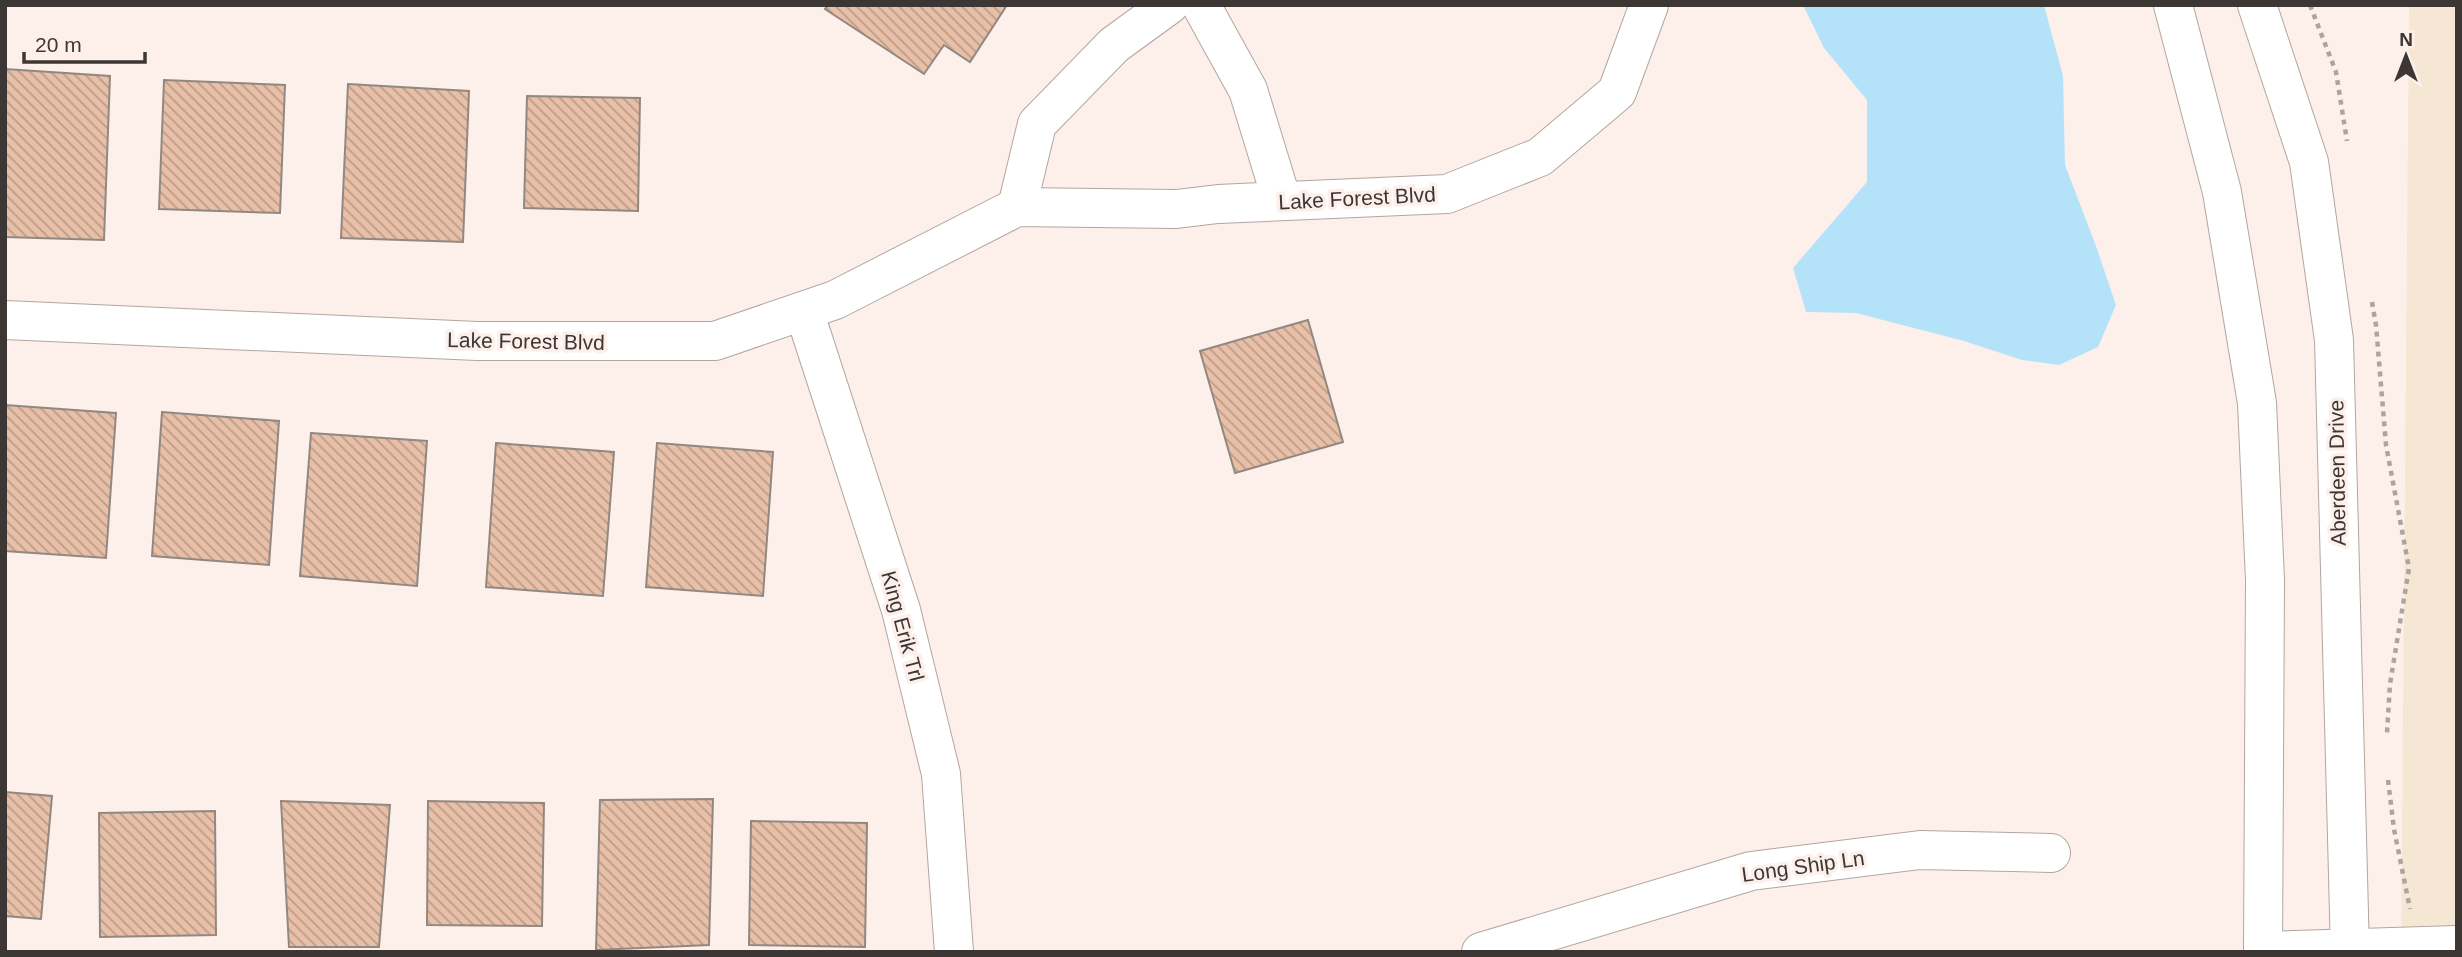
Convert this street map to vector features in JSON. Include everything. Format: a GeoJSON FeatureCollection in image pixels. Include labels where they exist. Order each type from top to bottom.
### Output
{"type":"FeatureCollection","features":[{"type":"Feature","properties":{"kind":"street"},"geometry":{"type":"LineString","coordinates":[[1017,207],[1037,124],[1115,45],[1169,5]]}},
{"type":"Feature","properties":{"kind":"street"},"geometry":{"type":"LineString","coordinates":[[1201,5],[1248,90],[1282,201]]}},
{"type":"Feature","properties":{"kind":"street","name":"Lake Forest Blvd"},"geometry":{"type":"LineString","coordinates":[[5,320],[477,341],[715,341],[835,300],[1017,207],[1176,209],[1282,201],[1447,194],[1540,157],[1617,92],[1649,5]]}},
{"type":"Feature","properties":{"kind":"street"},"geometry":{"type":"LineString","coordinates":[[2173,5],[2222,192],[2257,403],[2265,580],[2263,951],[2457,945]]}},
{"type":"Feature","properties":{"kind":"street","name":"Aberdeen Drive"},"geometry":{"type":"LineString","coordinates":[[2256,5],[2309,162],[2334,340],[2350,950]]}},
{"type":"Feature","properties":{"kind":"street","name":"King Erik Trl"},"geometry":{"type":"LineString","coordinates":[[804,311],[901,610],[941,774],[954,952]]}},
{"type":"Feature","properties":{"kind":"street","name":"Long Ship Ln"},"geometry":{"type":"LineString","coordinates":[[1480,952],[1751,871],[1920,850],[2051,853]]}},
{"type":"Feature","properties":{"kind":"shaded area"},"geometry":{"type":"Polygon","coordinates":[[[2409,5],[2457,5],[2457,952],[2401,952],[2409,5]]]}},
{"type":"Feature","properties":{"kind":"water"},"geometry":{"type":"Polygon","coordinates":[[[1803,5],[2044,5],[2063,76],[2065,165],[2116,305],[2098,347],[2059,365],[2022,360],[1964,341],[1856,313],[1806,312],[1793,268],[1867,182],[1867,100],[1824,48],[1803,5]]]}},
{"type":"Feature","properties":{"kind":"building"},"geometry":{"type":"Polygon","coordinates":[[[828,5],[1007,5],[970,62],[944,45],[924,74],[825,9],[828,5]]]}},
{"type":"Feature","properties":{"kind":"building"},"geometry":{"type":"Polygon","coordinates":[[[5,69],[110,76],[104,240],[5,237],[5,69]]]}},
{"type":"Feature","properties":{"kind":"building"},"geometry":{"type":"Polygon","coordinates":[[[164,80],[285,85],[280,213],[159,209],[164,80]]]}},
{"type":"Feature","properties":{"kind":"building"},"geometry":{"type":"Polygon","coordinates":[[[348,84],[469,91],[463,242],[341,238],[348,84]]]}},
{"type":"Feature","properties":{"kind":"building"},"geometry":{"type":"Polygon","coordinates":[[[527,96],[640,98],[638,211],[524,208],[527,96]]]}},
{"type":"Feature","properties":{"kind":"building"},"geometry":{"type":"Polygon","coordinates":[[[1308,320],[1343,442],[1235,473],[1200,351],[1308,320]]]}},
{"type":"Feature","properties":{"kind":"building"},"geometry":{"type":"Polygon","coordinates":[[[5,405],[116,413],[106,558],[5,551],[5,405]]]}},
{"type":"Feature","properties":{"kind":"building"},"geometry":{"type":"Polygon","coordinates":[[[162,412],[279,421],[269,565],[152,556],[162,412]]]}},
{"type":"Feature","properties":{"kind":"building"},"geometry":{"type":"Polygon","coordinates":[[[311,433],[427,441],[417,586],[300,576],[311,433]]]}},
{"type":"Feature","properties":{"kind":"building"},"geometry":{"type":"Polygon","coordinates":[[[496,443],[614,452],[603,596],[486,587],[496,443]]]}},
{"type":"Feature","properties":{"kind":"building"},"geometry":{"type":"Polygon","coordinates":[[[657,443],[773,452],[763,596],[646,587],[657,443]]]}},
{"type":"Feature","properties":{"kind":"building"},"geometry":{"type":"Polygon","coordinates":[[[5,792],[52,796],[41,919],[5,916],[5,792]]]}},
{"type":"Feature","properties":{"kind":"building"},"geometry":{"type":"Polygon","coordinates":[[[713,799],[709,945],[596,950],[600,800],[713,799]]]}},
{"type":"Feature","properties":{"kind":"building"},"geometry":{"type":"Polygon","coordinates":[[[281,801],[390,805],[379,947],[289,947],[281,801]]]}},
{"type":"Feature","properties":{"kind":"building"},"geometry":{"type":"Polygon","coordinates":[[[428,801],[544,803],[542,926],[427,925],[428,801]]]}},
{"type":"Feature","properties":{"kind":"building"},"geometry":{"type":"Polygon","coordinates":[[[215,811],[216,935],[100,937],[99,813],[215,811]]]}},
{"type":"Feature","properties":{"kind":"building"},"geometry":{"type":"Polygon","coordinates":[[[751,821],[867,823],[865,947],[749,945],[751,821]]]}}]}
